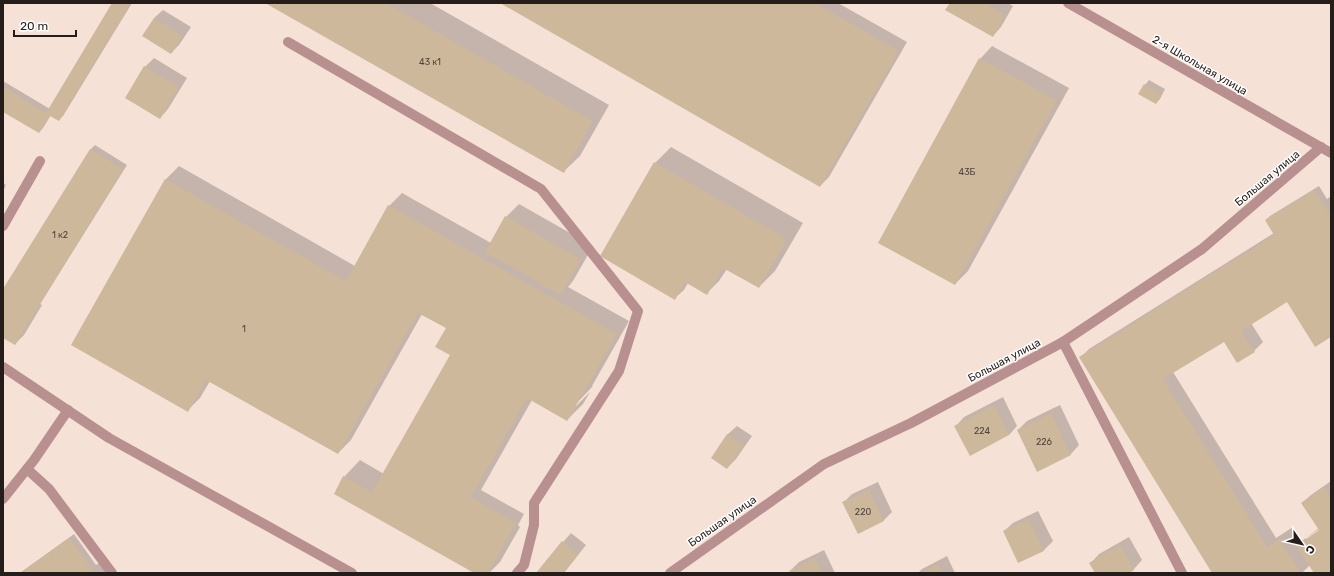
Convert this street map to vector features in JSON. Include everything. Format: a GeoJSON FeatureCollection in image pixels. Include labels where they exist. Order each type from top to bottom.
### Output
{"type":"FeatureCollection","features":[{"type":"Feature","properties":{"kind":"street","name":"2-я Школьная улица"},"geometry":{"type":"LineString","coordinates":[[1068,3],[1321,148]]}},
{"type":"Feature","properties":{"kind":"street"},"geometry":{"type":"LineString","coordinates":[[288,42],[541,189],[638,311],[619,371],[534,503],[534,525],[524,565],[517,573]]}},
{"type":"Feature","properties":{"kind":"street"},"geometry":{"type":"LineString","coordinates":[[1321,148],[1331,153]]}},
{"type":"Feature","properties":{"kind":"street","name":"Большая улица"},"geometry":{"type":"LineString","coordinates":[[670,573],[824,464],[911,424],[1063,342],[1202,248],[1321,148]]}},
{"type":"Feature","properties":{"kind":"street"},"geometry":{"type":"LineString","coordinates":[[3,226],[40,161]]}},
{"type":"Feature","properties":{"kind":"street"},"geometry":{"type":"LineString","coordinates":[[1063,342],[1179,572]]}},
{"type":"Feature","properties":{"kind":"street"},"geometry":{"type":"LineString","coordinates":[[3,367],[109,438],[352,573]]}},
{"type":"Feature","properties":{"kind":"street"},"geometry":{"type":"LineString","coordinates":[[3,499],[27,469],[68,410]]}},
{"type":"Feature","properties":{"kind":"street"},"geometry":{"type":"LineString","coordinates":[[27,469],[49,489],[112,573]]}},
{"type":"Feature","properties":{"kind":"building"},"geometry":{"type":"Polygon","coordinates":[[[112,3],[131,3],[59,121],[50,116],[39,133],[3,112],[3,87],[46,113],[112,3]]]}},
{"type":"Feature","properties":{"kind":"building"},"geometry":{"type":"Polygon","coordinates":[[[265,3],[386,3],[593,121],[564,173],[265,3]]]}},
{"type":"Feature","properties":{"kind":"building"},"geometry":{"type":"Polygon","coordinates":[[[500,3],[815,3],[899,51],[820,187],[500,3]]]}},
{"type":"Feature","properties":{"kind":"building"},"geometry":{"type":"Polygon","coordinates":[[[950,3],[984,3],[1005,15],[993,37],[945,10],[950,3]]]}},
{"type":"Feature","properties":{"kind":"building"},"geometry":{"type":"Polygon","coordinates":[[[154,18],[183,36],[171,54],[142,36],[154,18]]]}},
{"type":"Feature","properties":{"kind":"building"},"geometry":{"type":"Polygon","coordinates":[[[979,58],[1057,100],[955,285],[878,243],[979,58]]]}},
{"type":"Feature","properties":{"kind":"building"},"geometry":{"type":"Polygon","coordinates":[[[144,66],[179,87],[160,119],[125,98],[144,66]]]}},
{"type":"Feature","properties":{"kind":"building"},"geometry":{"type":"Polygon","coordinates":[[[1144,84],[1162,94],[1156,104],[1138,94],[1144,84]]]}},
{"type":"Feature","properties":{"kind":"building"},"geometry":{"type":"Polygon","coordinates":[[[90,149],[123,169],[15,345],[3,338],[3,289],[90,149]]]}},
{"type":"Feature","properties":{"kind":"building"},"geometry":{"type":"Polygon","coordinates":[[[654,162],[787,239],[759,288],[723,268],[707,295],[685,282],[675,300],[600,256],[654,162]]]}},
{"type":"Feature","properties":{"kind":"building"},"geometry":{"type":"Polygon","coordinates":[[[165,179],[346,281],[388,205],[617,334],[567,421],[527,398],[471,497],[516,523],[488,573],[474,573],[334,494],[343,476],[372,492],[450,355],[435,347],[446,328],[418,313],[338,454],[206,380],[188,412],[71,345],[165,179]]]}},
{"type":"Feature","properties":{"kind":"building"},"geometry":{"type":"Polygon","coordinates":[[[1314,190],[1331,217],[1331,337],[1315,347],[1287,302],[1241,331],[1255,352],[1237,363],[1224,342],[1163,379],[1267,547],[1280,539],[1301,573],[1212,573],[1079,357],[1274,235],[1265,220],[1314,190]]]}},
{"type":"Feature","properties":{"kind":"building"},"geometry":{"type":"Polygon","coordinates":[[[505,216],[581,259],[561,295],[485,252],[505,216]]]}},
{"type":"Feature","properties":{"kind":"building"},"geometry":{"type":"Polygon","coordinates":[[[994,405],[1009,435],[970,456],[954,426],[994,405]]]}},
{"type":"Feature","properties":{"kind":"building"},"geometry":{"type":"Polygon","coordinates":[[[1051,413],[1071,455],[1037,472],[1017,430],[1051,413]]]}},
{"type":"Feature","properties":{"kind":"building"},"geometry":{"type":"Polygon","coordinates":[[[727,434],[744,445],[727,469],[711,458],[727,434]]]}},
{"type":"Feature","properties":{"kind":"building"},"geometry":{"type":"Polygon","coordinates":[[[1324,487],[1329,495],[1331,494],[1331,573],[1314,573],[1296,546],[1319,530],[1301,503],[1324,487]]]}},
{"type":"Feature","properties":{"kind":"building"},"geometry":{"type":"Polygon","coordinates":[[[869,490],[884,521],[858,534],[842,502],[869,490]]]}},
{"type":"Feature","properties":{"kind":"building"},"geometry":{"type":"Polygon","coordinates":[[[1029,519],[1044,551],[1018,563],[1003,531],[1029,519]]]}},
{"type":"Feature","properties":{"kind":"building"},"geometry":{"type":"Polygon","coordinates":[[[69,538],[95,573],[20,573],[69,538]]]}},
{"type":"Feature","properties":{"kind":"building"},"geometry":{"type":"Polygon","coordinates":[[[562,541],[578,555],[563,573],[536,573],[562,541]]]}},
{"type":"Feature","properties":{"kind":"building"},"geometry":{"type":"Polygon","coordinates":[[[1120,545],[1134,570],[1129,573],[1095,573],[1089,563],[1120,545]]]}},
{"type":"Feature","properties":{"kind":"building"},"geometry":{"type":"Polygon","coordinates":[[[815,558],[822,573],[790,573],[789,571],[815,558]]]}},
{"type":"Feature","properties":{"kind":"building"},"geometry":{"type":"Polygon","coordinates":[[[938,564],[942,573],[920,573],[938,564]]]}}]}
